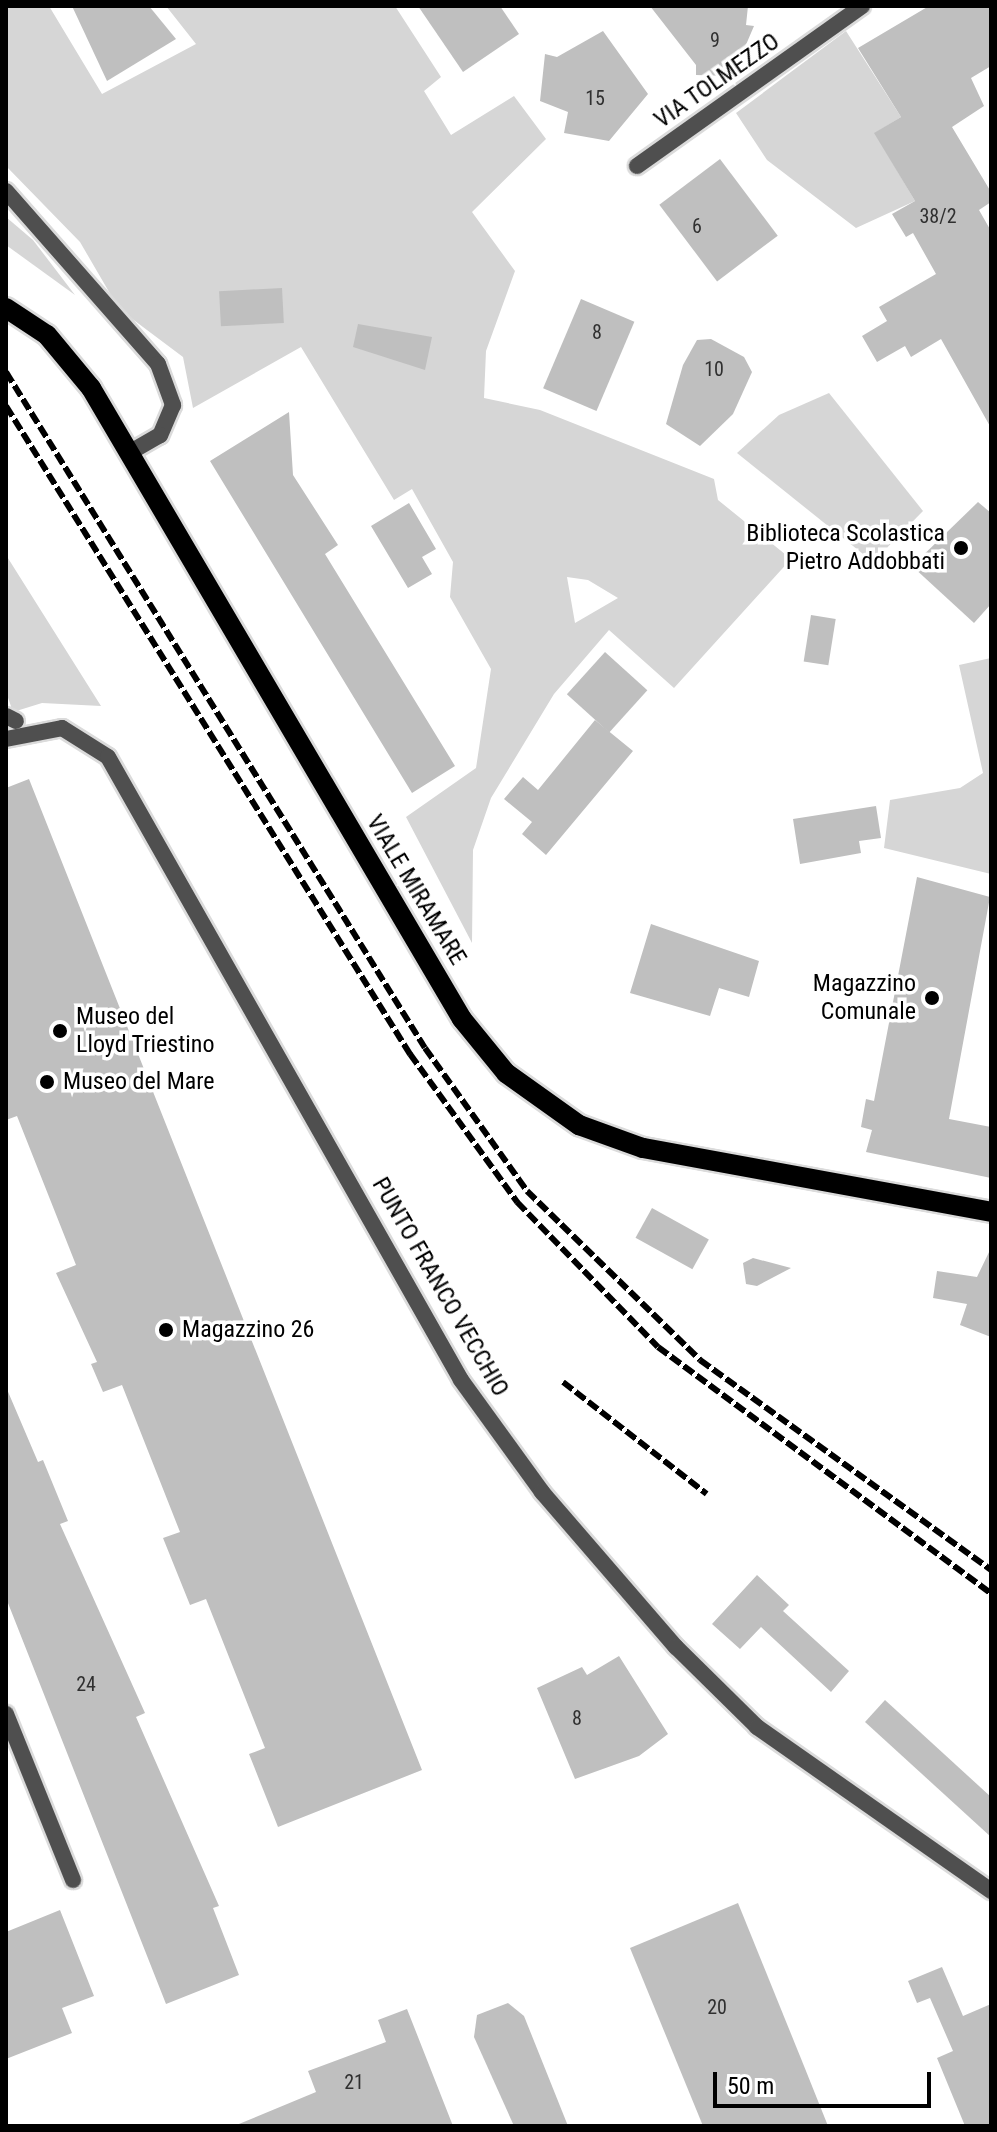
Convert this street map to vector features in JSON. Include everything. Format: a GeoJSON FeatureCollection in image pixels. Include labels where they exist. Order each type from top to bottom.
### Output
{"type":"FeatureCollection","features":[{"type":"Feature","properties":{"kind":"main road","name":"VIALE MIRAMARE"},"geometry":{"type":"LineString","coordinates":[[6,308],[68,356],[129,453],[462,1019],[517,1083],[579,1125],[643,1148],[991,1212]]}},
{"type":"Feature","properties":{"kind":"street","name":"VIA TOLMEZZO"},"geometry":{"type":"LineString","coordinates":[[637,166],[862,6]]}},
{"type":"Feature","properties":{"kind":"street"},"geometry":{"type":"LineString","coordinates":[[6,191],[158,364],[173,405],[160,435],[129,453]]}},
{"type":"Feature","properties":{"kind":"street","name":"PUNTO FRANCO VECCHIO"},"geometry":{"type":"LineString","coordinates":[[6,739],[62,728],[108,757],[461,1380],[542,1492],[676,1647],[757,1727],[991,1891]]}},
{"type":"Feature","properties":{"kind":"street"},"geometry":{"type":"LineString","coordinates":[[6,1714],[73,1880]]}},
{"type":"Feature","properties":{"kind":"shaded area"},"geometry":{"type":"Polygon","coordinates":[[[6,6],[49,6],[102,94],[196,44],[166,6],[395,6],[441,77],[424,91],[451,135],[514,96],[546,139],[472,212],[515,271],[486,351],[484,398],[540,410],[714,479],[718,500],[791,559],[674,688],[609,630],[554,694],[491,798],[473,850],[472,943],[406,817],[476,768],[491,669],[450,597],[453,562],[412,489],[394,500],[301,347],[193,408],[183,357],[119,309],[80,242],[6,166],[6,6]],[[567,577],[575,623],[618,598],[588,580],[567,577]]]}},
{"type":"Feature","properties":{"kind":"shaded area"},"geometry":{"type":"Polygon","coordinates":[[[846,31],[901,117],[875,133],[915,201],[856,228],[767,160],[736,113],[846,31]]]}},
{"type":"Feature","properties":{"kind":"shaded area"},"geometry":{"type":"Polygon","coordinates":[[[6,217],[33,240],[75,295],[6,245],[6,217]]]}},
{"type":"Feature","properties":{"kind":"shaded area"},"geometry":{"type":"Polygon","coordinates":[[[829,393],[923,511],[873,562],[737,453],[779,415],[829,393]]]}},
{"type":"Feature","properties":{"kind":"shaded area"},"geometry":{"type":"Polygon","coordinates":[[[6,555],[101,706],[42,703],[13,712],[6,692],[6,555]]]}},
{"type":"Feature","properties":{"kind":"shaded area"},"geometry":{"type":"Polygon","coordinates":[[[991,658],[991,874],[884,848],[890,800],[960,788],[983,773],[959,665],[991,658]]]}},
{"type":"Feature","properties":{"kind":"building"},"geometry":{"type":"Polygon","coordinates":[[[72,6],[149,6],[176,39],[107,81],[72,6]]]}},
{"type":"Feature","properties":{"kind":"building"},"geometry":{"type":"Polygon","coordinates":[[[418,6],[500,6],[519,34],[463,72],[418,6]]]}},
{"type":"Feature","properties":{"kind":"building"},"geometry":{"type":"Polygon","coordinates":[[[650,6],[748,6],[746,25],[754,26],[736,68],[727,76],[696,75],[696,65],[650,6]]]}},
{"type":"Feature","properties":{"kind":"building"},"geometry":{"type":"Polygon","coordinates":[[[929,6],[991,6],[991,66],[971,78],[984,106],[952,127],[991,192],[991,202],[979,210],[991,231],[991,428],[941,339],[911,357],[905,346],[877,362],[862,336],[887,321],[879,307],[936,274],[913,233],[906,237],[892,214],[915,201],[874,133],[901,117],[858,48],[929,6]]]}},
{"type":"Feature","properties":{"kind":"building"},"geometry":{"type":"Polygon","coordinates":[[[603,31],[648,94],[609,141],[564,133],[568,112],[540,101],[545,54],[557,57],[603,31]]]}},
{"type":"Feature","properties":{"kind":"building"},"geometry":{"type":"Polygon","coordinates":[[[720,159],[778,236],[717,281],[659,205],[720,159]]]}},
{"type":"Feature","properties":{"kind":"building"},"geometry":{"type":"Polygon","coordinates":[[[282,288],[284,323],[221,326],[219,291],[282,288]]]}},
{"type":"Feature","properties":{"kind":"building"},"geometry":{"type":"Polygon","coordinates":[[[581,299],[634,322],[596,411],[543,388],[581,299]]]}},
{"type":"Feature","properties":{"kind":"building"},"geometry":{"type":"Polygon","coordinates":[[[358,324],[432,337],[425,370],[353,347],[358,324]]]}},
{"type":"Feature","properties":{"kind":"building"},"geometry":{"type":"Polygon","coordinates":[[[711,339],[744,357],[752,372],[733,414],[700,446],[666,424],[683,365],[697,340],[711,339]]]}},
{"type":"Feature","properties":{"kind":"building"},"geometry":{"type":"Polygon","coordinates":[[[289,412],[293,475],[338,545],[325,554],[455,766],[412,793],[210,461],[289,412]]]}},
{"type":"Feature","properties":{"kind":"building","name":"Biblioteca Scolastica Pietro Addobbati"},"geometry":{"type":"Polygon","coordinates":[[[978,502],[991,513],[991,604],[974,623],[912,566],[978,502]]]}},
{"type":"Feature","properties":{"kind":"building"},"geometry":{"type":"Polygon","coordinates":[[[409,503],[436,549],[422,557],[432,574],[408,588],[371,526],[409,503]]]}},
{"type":"Feature","properties":{"kind":"building"},"geometry":{"type":"Polygon","coordinates":[[[811,615],[836,619],[828,665],[804,661],[811,615]]]}},
{"type":"Feature","properties":{"kind":"building"},"geometry":{"type":"Polygon","coordinates":[[[605,652],[647,690],[609,732],[567,694],[605,652]]]}},
{"type":"Feature","properties":{"kind":"building"},"geometry":{"type":"Polygon","coordinates":[[[595,720],[633,751],[546,855],[522,834],[532,822],[504,799],[523,777],[538,790],[595,720]]]}},
{"type":"Feature","properties":{"kind":"building","name":"Magazzino 26"},"geometry":{"type":"Polygon","coordinates":[[[29,779],[422,1770],[278,1827],[249,1754],[265,1748],[206,1599],[190,1605],[163,1538],[180,1532],[122,1385],[103,1392],[91,1364],[97,1362],[56,1273],[76,1265],[17,1116],[6,1120],[6,788],[29,779]]]}},
{"type":"Feature","properties":{"kind":"building"},"geometry":{"type":"Polygon","coordinates":[[[876,806],[881,838],[859,841],[861,853],[800,864],[793,819],[876,806]]]}},
{"type":"Feature","properties":{"kind":"building","name":"Magazzino Comunale"},"geometry":{"type":"Polygon","coordinates":[[[917,877],[990,897],[949,1119],[991,1127],[991,1178],[866,1152],[872,1130],[861,1127],[866,1099],[874,1101],[917,877]]]}},
{"type":"Feature","properties":{"kind":"building"},"geometry":{"type":"Polygon","coordinates":[[[651,924],[759,961],[749,997],[719,988],[710,1016],[630,993],[651,924]]]}},
{"type":"Feature","properties":{"kind":"building"},"geometry":{"type":"Polygon","coordinates":[[[652,1208],[709,1240],[692,1269],[636,1238],[652,1208]]]}},
{"type":"Feature","properties":{"kind":"building"},"geometry":{"type":"Polygon","coordinates":[[[991,1248],[991,1337],[960,1325],[967,1304],[933,1298],[937,1271],[977,1277],[991,1248]]]}},
{"type":"Feature","properties":{"kind":"building"},"geometry":{"type":"Polygon","coordinates":[[[753,1258],[791,1268],[757,1286],[746,1284],[743,1263],[753,1258]]]}},
{"type":"Feature","properties":{"kind":"building"},"geometry":{"type":"Polygon","coordinates":[[[6,1387],[38,1462],[43,1460],[68,1521],[60,1524],[145,1713],[136,1717],[219,1906],[213,1908],[239,1975],[166,2004],[6,1598],[6,1387]]]}},
{"type":"Feature","properties":{"kind":"building"},"geometry":{"type":"Polygon","coordinates":[[[757,1575],[789,1605],[783,1611],[849,1671],[831,1692],[761,1627],[740,1649],[712,1624],[757,1575]]]}},
{"type":"Feature","properties":{"kind":"building"},"geometry":{"type":"Polygon","coordinates":[[[619,1656],[668,1734],[639,1756],[575,1779],[537,1688],[582,1667],[587,1675],[619,1656]]]}},
{"type":"Feature","properties":{"kind":"building"},"geometry":{"type":"Polygon","coordinates":[[[885,1700],[991,1797],[991,1837],[865,1722],[885,1700]]]}},
{"type":"Feature","properties":{"kind":"building"},"geometry":{"type":"Polygon","coordinates":[[[738,1903],[828,2126],[703,2126],[630,1948],[738,1903]]]}},
{"type":"Feature","properties":{"kind":"building"},"geometry":{"type":"Polygon","coordinates":[[[60,1910],[94,1996],[62,2008],[72,2033],[6,2059],[6,1932],[60,1910]]]}},
{"type":"Feature","properties":{"kind":"building"},"geometry":{"type":"Polygon","coordinates":[[[942,1967],[963,2016],[991,2004],[991,2126],[965,2126],[937,2058],[953,2051],[930,1998],[917,2003],[908,1981],[942,1967]]]}},
{"type":"Feature","properties":{"kind":"building"},"geometry":{"type":"Polygon","coordinates":[[[508,2003],[524,2016],[568,2126],[514,2126],[474,2037],[477,2015],[508,2003]]]}},
{"type":"Feature","properties":{"kind":"building"},"geometry":{"type":"Polygon","coordinates":[[[407,2009],[453,2126],[234,2126],[316,2092],[308,2071],[386,2042],[378,2020],[407,2009]]]}},
{"type":"Feature","properties":{"kind":"railway"},"geometry":{"type":"LineString","coordinates":[[6,372],[425,1048],[527,1191],[700,1360],[991,1570]]}},
{"type":"Feature","properties":{"kind":"railway"},"geometry":{"type":"LineString","coordinates":[[6,406],[410,1054],[517,1202],[658,1347],[991,1593]]}},
{"type":"Feature","properties":{"kind":"railway"},"geometry":{"type":"LineString","coordinates":[[563,1382],[707,1494]]}},
{"type":"Feature","properties":{"kind":"place","name":"Biblioteca Scolastica Pietro Addobbati"},"geometry":{"type":"Point","coordinates":[961,548]}},
{"type":"Feature","properties":{"kind":"place","name":"Magazzino Comunale"},"geometry":{"type":"Point","coordinates":[932,998]}},
{"type":"Feature","properties":{"kind":"place","name":"Museo del Lloyd Triestino"},"geometry":{"type":"Point","coordinates":[60,1031]}},
{"type":"Feature","properties":{"kind":"place","name":"Museo del Mare"},"geometry":{"type":"Point","coordinates":[47,1082]}},
{"type":"Feature","properties":{"kind":"place","name":"Magazzino 26"},"geometry":{"type":"Point","coordinates":[166,1330]}}]}
